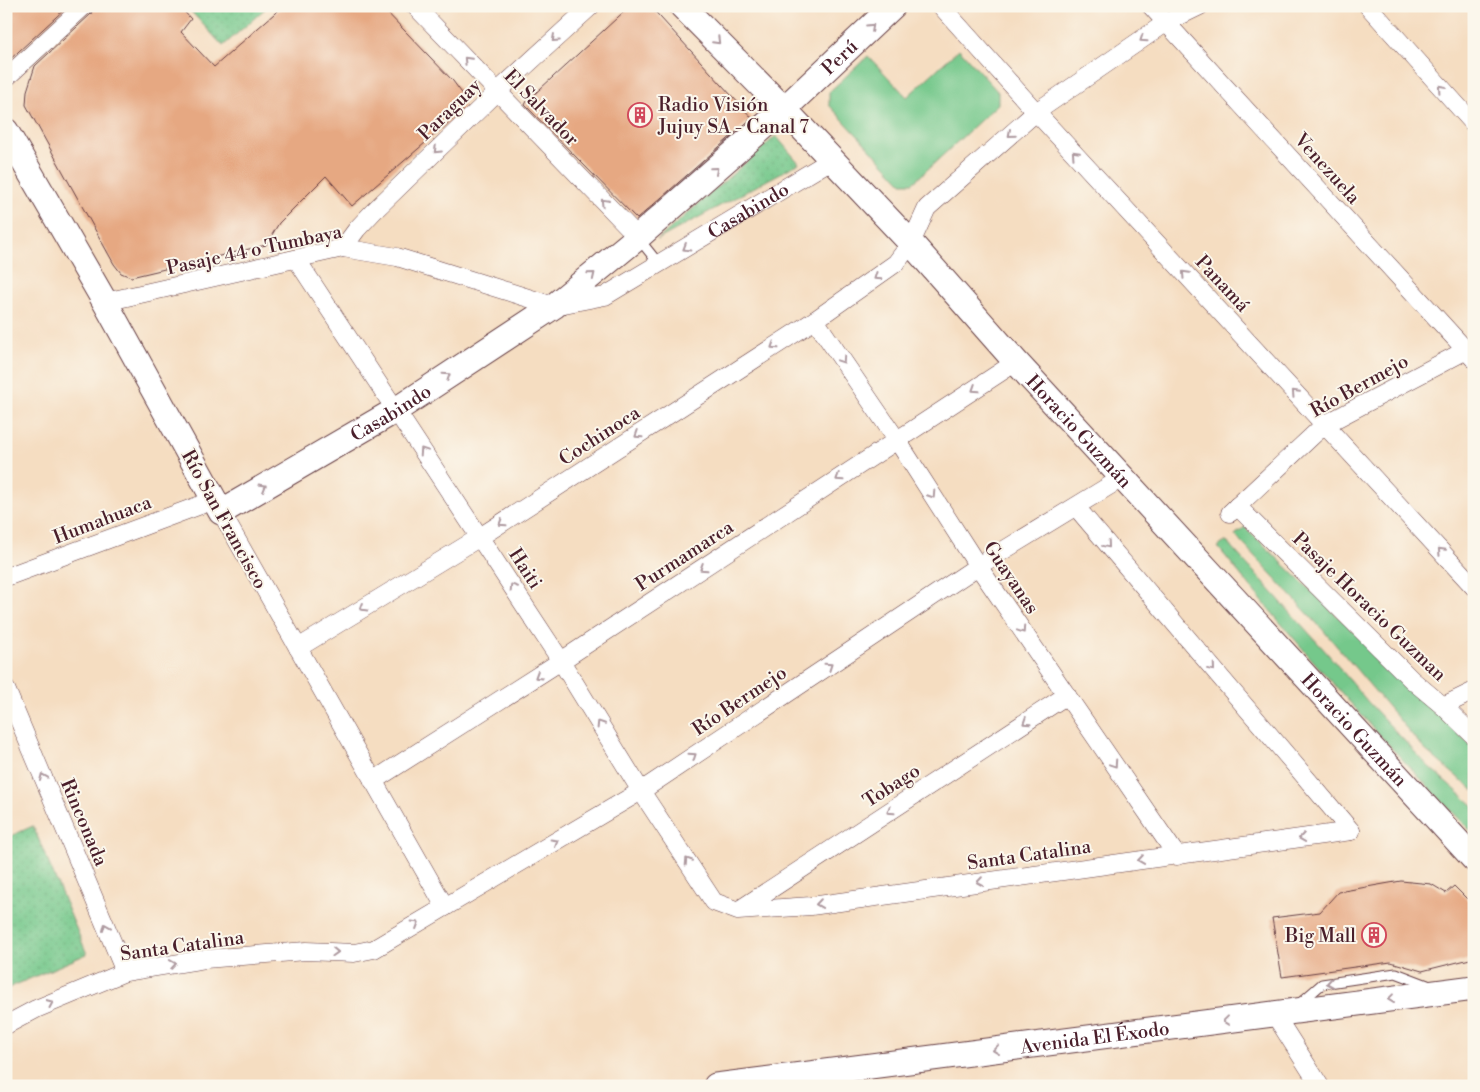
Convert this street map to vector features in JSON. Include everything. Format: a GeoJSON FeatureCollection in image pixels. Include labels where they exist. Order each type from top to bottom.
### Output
{"type":"FeatureCollection","features":[{"type":"Feature","properties":{"kind":"main road","name":"Horacio Guzmán"},"geometry":{"type":"LineString","coordinates":[[682,6],[833,159],[911,243],[1122,478],[1474,859]]}},
{"type":"Feature","properties":{"kind":"main road","name":"Perú"},"geometry":{"type":"LineString","coordinates":[[784,109],[893,6]]}},
{"type":"Feature","properties":{"kind":"main road","name":"Casabindo"},"geometry":{"type":"LineString","coordinates":[[217,506],[396,410],[554,306],[638,238],[784,109]]}},
{"type":"Feature","properties":{"kind":"main road","name":"Río San Francisco"},"geometry":{"type":"LineString","coordinates":[[6,131],[106,302],[217,506]]}},
{"type":"Feature","properties":{"kind":"main road","name":"Avenida El Éxodo"},"geometry":{"type":"LineString","coordinates":[[716,1086],[813,1079],[1474,988]]}},
{"type":"Feature","properties":{"kind":"street"},"geometry":{"type":"LineString","coordinates":[[6,78],[84,6]]}},
{"type":"Feature","properties":{"kind":"street","name":"El Salvador"},"geometry":{"type":"LineString","coordinates":[[415,6],[638,238]]}},
{"type":"Feature","properties":{"kind":"street","name":"Paraguay"},"geometry":{"type":"LineString","coordinates":[[343,248],[373,212],[497,92],[591,6]]}},
{"type":"Feature","properties":{"kind":"street","name":"Panamá"},"geometry":{"type":"LineString","coordinates":[[942,6],[1036,112],[1474,587]]}},
{"type":"Feature","properties":{"kind":"street","name":"Venezuela"},"geometry":{"type":"LineString","coordinates":[[1151,6],[1471,352]]}},
{"type":"Feature","properties":{"kind":"street","name":"Cochinoca"},"geometry":{"type":"LineString","coordinates":[[298,648],[480,537],[815,320],[896,263],[911,243],[928,208],[1036,112],[1167,22],[1200,6]]}},
{"type":"Feature","properties":{"kind":"street"},"geometry":{"type":"LineString","coordinates":[[1368,6],[1474,124]]}},
{"type":"Feature","properties":{"kind":"street","name":"Casabindo"},"geometry":{"type":"LineString","coordinates":[[554,306],[605,296],[833,159]]}},
{"type":"Feature","properties":{"kind":"street","name":"Pasaje 44 o Tumbaya"},"geometry":{"type":"LineString","coordinates":[[106,302],[343,248],[397,257],[554,306]]}},
{"type":"Feature","properties":{"kind":"street","name":"Haiti"},"geometry":{"type":"LineString","coordinates":[[297,260],[561,661],[641,790],[714,902]]}},
{"type":"Feature","properties":{"kind":"street","name":"Guayanas"},"geometry":{"type":"LineString","coordinates":[[815,320],[897,440],[978,566],[1177,856]]}},
{"type":"Feature","properties":{"kind":"street","name":"Río Bermejo"},"geometry":{"type":"LineString","coordinates":[[1234,509],[1324,425],[1471,352]]}},
{"type":"Feature","properties":{"kind":"street","name":"Purmamarca"},"geometry":{"type":"LineString","coordinates":[[373,780],[561,661],[1016,362]]}},
{"type":"Feature","properties":{"kind":"street","name":"Río Bermejo"},"geometry":{"type":"LineString","coordinates":[[374,949],[641,790],[978,566],[1076,508],[1122,478]]}},
{"type":"Feature","properties":{"kind":"street","name":"Humahuaca"},"geometry":{"type":"LineString","coordinates":[[6,578],[217,506]]}},
{"type":"Feature","properties":{"kind":"street","name":"Río San Francisco"},"geometry":{"type":"LineString","coordinates":[[217,506],[445,907]]}},
{"type":"Feature","properties":{"kind":"street","name":"Santa Catalina"},"geometry":{"type":"LineString","coordinates":[[714,902],[738,911],[811,906],[1351,831],[1076,508]]}},
{"type":"Feature","properties":{"kind":"street","name":"Pasaje Horacio Guzman"},"geometry":{"type":"LineString","coordinates":[[1234,509],[1412,680],[1474,736]]}},
{"type":"Feature","properties":{"kind":"street","name":"Rinconada"},"geometry":{"type":"LineString","coordinates":[[6,689],[125,972]]}},
{"type":"Feature","properties":{"kind":"street"},"geometry":{"type":"LineString","coordinates":[[1443,706],[1474,691]]}},
{"type":"Feature","properties":{"kind":"street","name":"Tobago"},"geometry":{"type":"LineString","coordinates":[[738,911],[1066,695]]}},
{"type":"Feature","properties":{"kind":"street","name":"Santa Catalina"},"geometry":{"type":"LineString","coordinates":[[6,1024],[125,972],[205,959],[306,951],[354,953],[374,949]]}},
{"type":"Feature","properties":{"kind":"street"},"geometry":{"type":"LineString","coordinates":[[1283,1013],[1320,1086]]}},
{"type":"Feature","properties":{"kind":"lane"},"geometry":{"type":"LineString","coordinates":[[638,238],[659,264]]}},
{"type":"Feature","properties":{"kind":"green space"},"geometry":{"type":"Polygon","coordinates":[[[186,6],[268,6],[223,46],[186,6]]]}},
{"type":"Feature","properties":{"kind":"green space"},"geometry":{"type":"Polygon","coordinates":[[[959,49],[998,92],[998,104],[913,183],[902,183],[829,105],[829,92],[868,56],[907,97],[959,49]]]}},
{"type":"Feature","properties":{"kind":"green space"},"geometry":{"type":"Polygon","coordinates":[[[776,136],[799,163],[657,240],[776,136]]]}},
{"type":"Feature","properties":{"kind":"green space"},"geometry":{"type":"Polygon","coordinates":[[[1245,527],[1474,748],[1474,791],[1424,749],[1323,630],[1235,535],[1245,527]]]}},
{"type":"Feature","properties":{"kind":"green space"},"geometry":{"type":"Polygon","coordinates":[[[1226,541],[1327,653],[1368,702],[1428,766],[1474,806],[1474,834],[1407,765],[1310,658],[1218,547],[1226,541]]]}},
{"type":"Feature","properties":{"kind":"green space"},"geometry":{"type":"Polygon","coordinates":[[[33,826],[87,954],[6,989],[6,838],[33,826]]]}},
{"type":"Feature","properties":{"kind":"building"},"geometry":{"type":"Polygon","coordinates":[[[6,6],[68,6],[6,63],[6,6]]]}},
{"type":"Feature","properties":{"kind":"building"},"geometry":{"type":"Polygon","coordinates":[[[94,6],[179,6],[191,19],[181,32],[214,67],[283,6],[381,6],[453,81],[464,96],[462,111],[352,206],[326,176],[279,223],[266,245],[131,277],[121,273],[114,264],[26,105],[27,91],[35,66],[91,14],[94,6]]]}},
{"type":"Feature","properties":{"kind":"building","name":"Radio Visión Jujuy SA - Canal 7"},"geometry":{"type":"Polygon","coordinates":[[[630,6],[650,6],[752,118],[637,219],[525,105],[527,101],[630,6]]]}},
{"type":"Feature","properties":{"kind":"building","name":"Big Mall"},"geometry":{"type":"Polygon","coordinates":[[[1401,881],[1431,884],[1446,893],[1454,886],[1474,906],[1474,952],[1470,959],[1422,971],[1391,962],[1282,977],[1272,918],[1320,912],[1338,892],[1401,881]]]}},
{"type":"Feature","properties":{"kind":"place","name":"Radio Visión Jujuy SA - Canal 7"},"geometry":{"type":"Point","coordinates":[640,115]}},
{"type":"Feature","properties":{"kind":"place","name":"Big Mall"},"geometry":{"type":"Point","coordinates":[1374,935]}}]}
